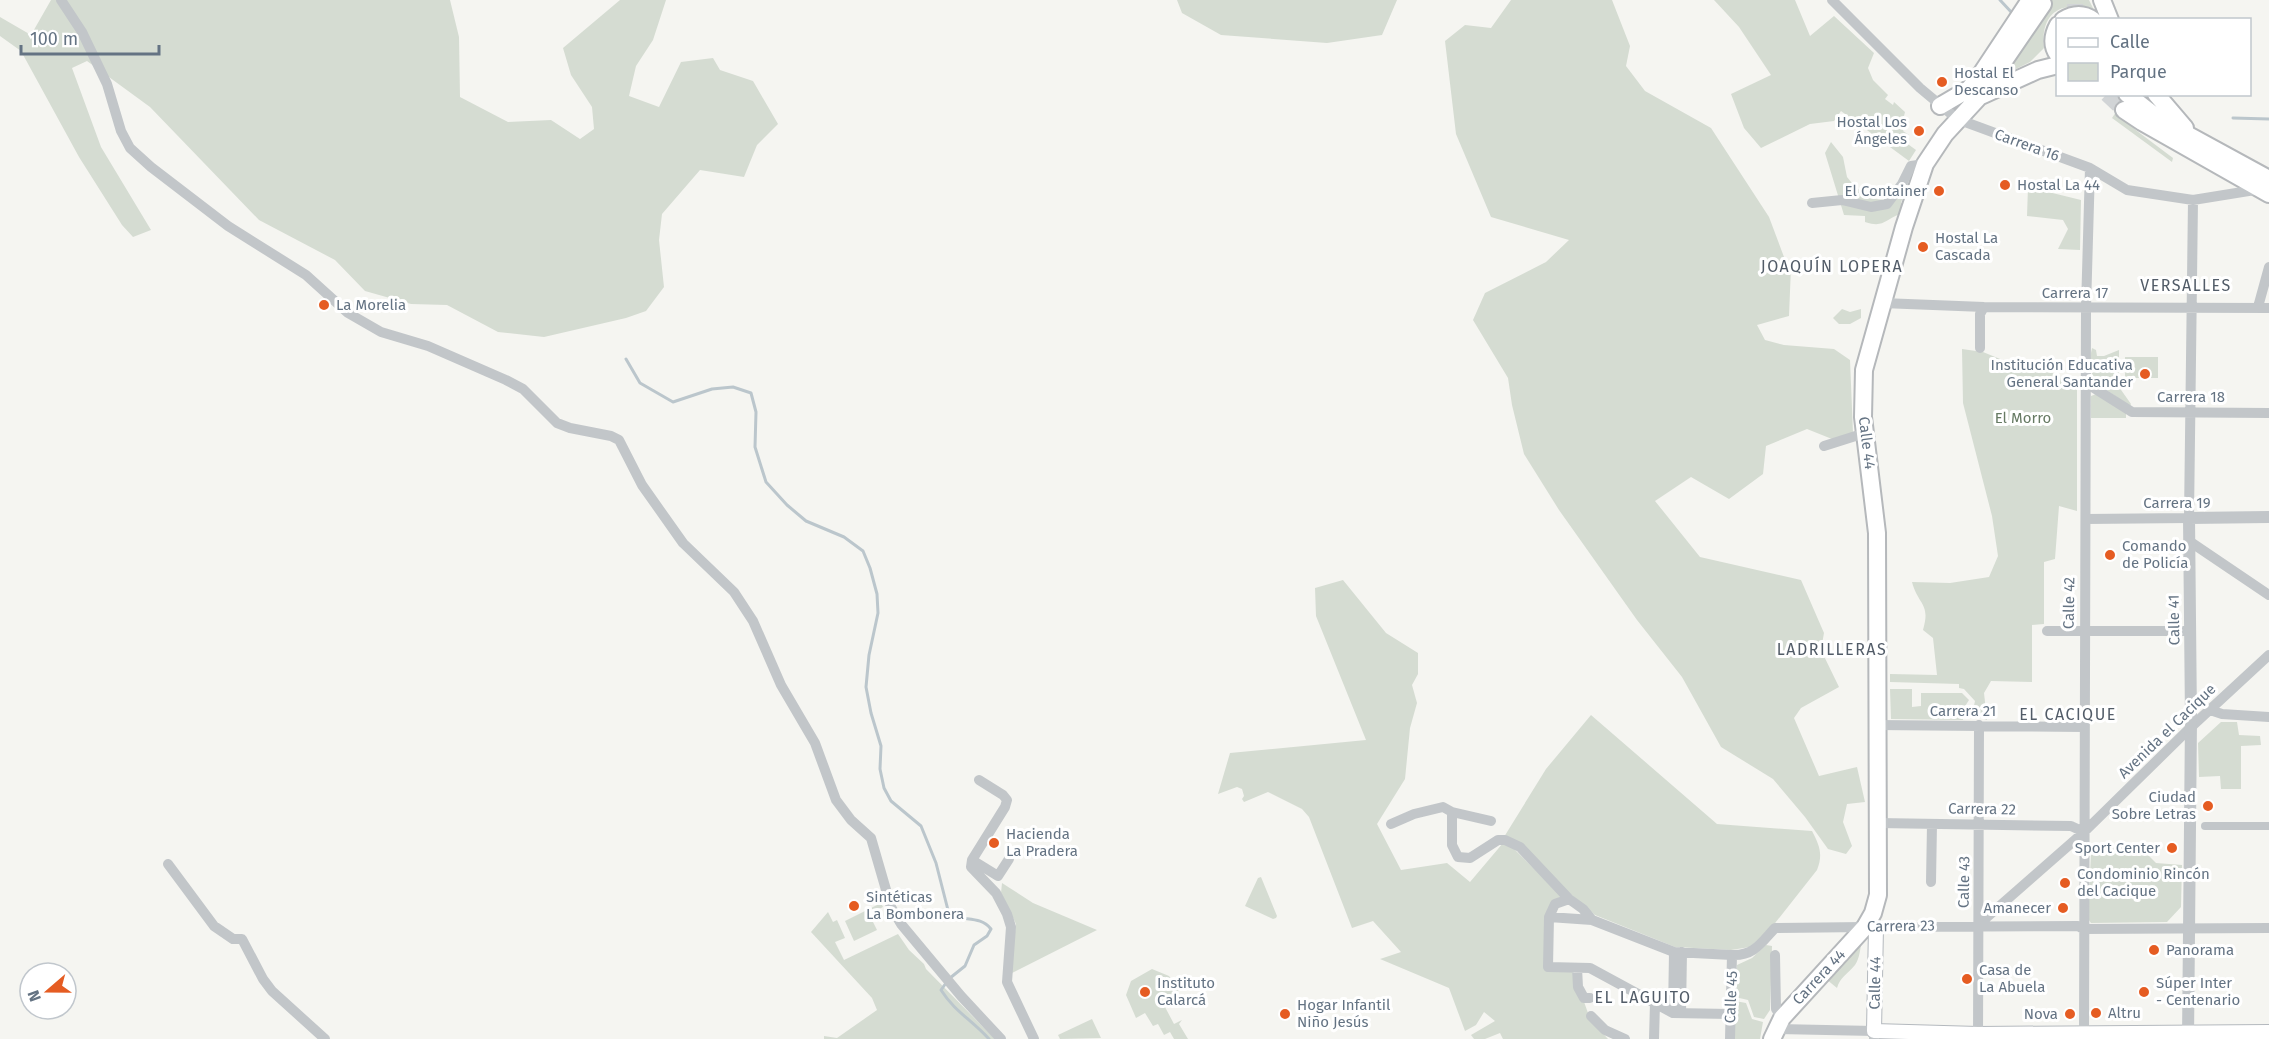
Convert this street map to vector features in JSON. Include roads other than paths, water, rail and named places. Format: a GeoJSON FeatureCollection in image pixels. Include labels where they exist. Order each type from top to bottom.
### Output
{"type":"FeatureCollection","features":[{"type":"Feature","properties":{"kind":"highway"},"geometry":{"type":"LineString","coordinates":[[2095,0],[2098,18]]}},
{"type":"Feature","properties":{"kind":"highway"},"geometry":{"type":"LineString","coordinates":[[2102,0],[2109,18]]}},
{"type":"Feature","properties":{"kind":"highway"},"geometry":{"type":"LineString","coordinates":[[1940,106],[1969,89],[2036,2]]}},
{"type":"Feature","properties":{"kind":"highway","name":"Calle 44"},"geometry":{"type":"LineString","coordinates":[[1870,927],[1878,895],[1877,533],[1862,403],[1864,370],[1881,303],[1925,164],[1937,144],[1957,119],[1980,96],[2036,2]]}},
{"type":"Feature","properties":{"kind":"highway"},"geometry":{"type":"LineString","coordinates":[[2068,18],[2075,15],[2086,18]]}},
{"type":"Feature","properties":{"kind":"highway"},"geometry":{"type":"LineString","coordinates":[[2038,70],[2055,50],[2053,38],[2056,31]]}},
{"type":"Feature","properties":{"kind":"highway"},"geometry":{"type":"LineString","coordinates":[[1981,74],[1980,96],[2038,70],[2056,66]]}},
{"type":"Feature","properties":{"kind":"highway"},"geometry":{"type":"LineString","coordinates":[[2158,96],[2194,137]]}},
{"type":"Feature","properties":{"kind":"highway"},"geometry":{"type":"LineString","coordinates":[[2126,102],[2194,137],[2266,187]]}},
{"type":"Feature","properties":{"kind":"highway"},"geometry":{"type":"LineString","coordinates":[[2126,102],[2142,122],[2266,187]]}},
{"type":"Feature","properties":{"kind":"highway","name":"Carrera 44"},"geometry":{"type":"LineString","coordinates":[[1777,1029],[1870,927]]}},
{"type":"Feature","properties":{"kind":"main road","name":"Calle 44"},"geometry":{"type":"LineString","coordinates":[[1870,927],[1874,1035]]}},
{"type":"Feature","properties":{"kind":"main road"},"geometry":{"type":"LineString","coordinates":[[1874,1035],[2084,1036],[2269,1032]]}},
{"type":"Feature","properties":{"kind":"street"},"geometry":{"type":"LineString","coordinates":[[61,0],[82,32],[106,84],[121,131],[130,148],[151,167],[228,226],[306,275],[348,313],[381,332],[428,346],[506,380],[523,389],[548,415],[563,426],[619,440],[642,485],[683,543],[713,570],[734,592],[746,609],[769,653],[781,685],[814,743],[836,800],[851,820],[871,838],[892,908],[901,924],[961,996],[1001,1039]]}},
{"type":"Feature","properties":{"kind":"street","name":"Carrera 16"},"geometry":{"type":"LineString","coordinates":[[1833,0],[1940,106],[1957,119],[2090,168],[2127,190],[2193,200],[2266,187]]}},
{"type":"Feature","properties":{"kind":"street"},"geometry":{"type":"LineString","coordinates":[[1812,203],[1842,200],[1871,207],[1887,204],[1902,184],[1911,166],[1925,164]]}},
{"type":"Feature","properties":{"kind":"street","name":"Calle 42"},"geometry":{"type":"LineString","coordinates":[[2084,1036],[2086,308],[2090,168]]}},
{"type":"Feature","properties":{"kind":"street","name":"Calle 41"},"geometry":{"type":"LineString","coordinates":[[2188,1035],[2190,307],[2193,200]]}},
{"type":"Feature","properties":{"kind":"street"},"geometry":{"type":"LineString","coordinates":[[2264,308],[2269,267]]}},
{"type":"Feature","properties":{"kind":"street","name":"Carrera 17"},"geometry":{"type":"LineString","coordinates":[[1881,303],[1984,307],[2264,308]]}},
{"type":"Feature","properties":{"kind":"street"},"geometry":{"type":"LineString","coordinates":[[1980,348],[1980,314],[1984,307]]}},
{"type":"Feature","properties":{"kind":"street","name":"Carrera 18"},"geometry":{"type":"LineString","coordinates":[[2086,383],[2132,412],[2269,413]]}},
{"type":"Feature","properties":{"kind":"street"},"geometry":{"type":"LineString","coordinates":[[1824,446],[1865,434]]}},
{"type":"Feature","properties":{"kind":"street","name":"Carrera 19"},"geometry":{"type":"LineString","coordinates":[[2086,519],[2269,517]]}},
{"type":"Feature","properties":{"kind":"street"},"geometry":{"type":"LineString","coordinates":[[2189,541],[2269,595]]}},
{"type":"Feature","properties":{"kind":"street"},"geometry":{"type":"LineString","coordinates":[[2047,631],[2189,631]]}},
{"type":"Feature","properties":{"kind":"street","name":"Avenida el Cacique"},"geometry":{"type":"LineString","coordinates":[[1978,925],[2084,832],[2190,728],[2269,655]]}},
{"type":"Feature","properties":{"kind":"street"},"geometry":{"type":"LineString","coordinates":[[2210,710],[2222,714],[2269,717]]}},
{"type":"Feature","properties":{"kind":"street","name":"Calle 43"},"geometry":{"type":"LineString","coordinates":[[1978,1036],[1979,725]]}},
{"type":"Feature","properties":{"kind":"street","name":"Carrera 21"},"geometry":{"type":"LineString","coordinates":[[1877,726],[2084,727]]}},
{"type":"Feature","properties":{"kind":"street"},"geometry":{"type":"LineString","coordinates":[[979,780],[1007,800],[972,860],[971,867],[996,893],[1007,914],[1011,927],[1007,981],[1034,1039]]}},
{"type":"Feature","properties":{"kind":"street"},"geometry":{"type":"LineString","coordinates":[[1391,824],[1414,814],[1443,807],[1452,812],[1491,821]]}},
{"type":"Feature","properties":{"kind":"street"},"geometry":{"type":"LineString","coordinates":[[1452,812],[1452,845],[1458,857],[1470,858],[1498,840],[1512,842],[1520,847],[1592,920]]}},
{"type":"Feature","properties":{"kind":"street","name":"Carrera 22"},"geometry":{"type":"LineString","coordinates":[[1878,823],[2071,826],[2084,832]]}},
{"type":"Feature","properties":{"kind":"street"},"geometry":{"type":"LineString","coordinates":[[1931,882],[1932,824]]}},
{"type":"Feature","properties":{"kind":"street"},"geometry":{"type":"LineString","coordinates":[[2205,826],[2269,826]]}},
{"type":"Feature","properties":{"kind":"street"},"geometry":{"type":"LineString","coordinates":[[972,860],[998,876],[1009,860]]}},
{"type":"Feature","properties":{"kind":"street"},"geometry":{"type":"LineString","coordinates":[[168,864],[214,926],[233,939],[242,939],[262,979],[272,991],[325,1039]]}},
{"type":"Feature","properties":{"kind":"street"},"geometry":{"type":"LineString","coordinates":[[1569,898],[1555,904],[1549,917],[1548,967],[1590,968],[1677,1013],[1730,1014]]}},
{"type":"Feature","properties":{"kind":"street","name":"Carrera 23"},"geometry":{"type":"LineString","coordinates":[[1549,917],[1592,920],[1678,952],[1742,956],[1751,953],[1775,928],[1978,925],[2078,926],[2084,929],[2269,928]]}},
{"type":"Feature","properties":{"kind":"street"},"geometry":{"type":"LineString","coordinates":[[1677,1013],[1678,952]]}},
{"type":"Feature","properties":{"kind":"street","name":"Calle 45"},"geometry":{"type":"LineString","coordinates":[[1730,1039],[1732,955]]}},
{"type":"Feature","properties":{"kind":"street"},"geometry":{"type":"LineString","coordinates":[[1775,956],[1777,1029],[1874,1035]]}},
{"type":"Feature","properties":{"kind":"street"},"geometry":{"type":"LineString","coordinates":[[1577,968],[1578,987],[1584,998],[1590,998]]}},
{"type":"Feature","properties":{"kind":"street"},"geometry":{"type":"LineString","coordinates":[[1654,1039],[1655,1003]]}},
{"type":"Feature","properties":{"kind":"street"},"geometry":{"type":"LineString","coordinates":[[1591,1016],[1605,1030],[1625,1039]]}},
{"type":"Feature","properties":{"kind":"waterway"},"geometry":{"type":"LineString","coordinates":[[2000,0],[2013,14]]}},
{"type":"Feature","properties":{"kind":"waterway"},"geometry":{"type":"LineString","coordinates":[[2233,118],[2269,119]]}},
{"type":"Feature","properties":{"kind":"waterway"},"geometry":{"type":"LineString","coordinates":[[626,359],[640,383],[673,402],[712,389],[733,387],[751,393],[756,412],[755,447],[766,482],[787,505],[806,521],[844,537],[863,551],[877,594],[878,613],[869,655],[866,687],[881,746],[880,769],[884,788],[891,801],[921,826],[936,863],[949,914],[977,920],[991,929],[987,936],[974,945],[965,966],[950,978]]}},
{"type":"Feature","properties":{"kind":"waterway"},"geometry":{"type":"LineString","coordinates":[[946,983],[941,990],[946,998],[989,1039]]}},
{"type":"Feature","properties":{"kind":"tunnel"},"geometry":{"type":"LineString","coordinates":[[2075,0],[2075,18]]}},
{"type":"Feature","properties":{"kind":"tunnel"},"geometry":{"type":"LineString","coordinates":[[2109,96],[2124,110]]}},
{"type":"Feature","properties":{"kind":"place","name":"Hostal El Descanso"},"geometry":{"type":"Point","coordinates":[1942,82]}},
{"type":"Feature","properties":{"kind":"place","name":"Hostal Los Ángeles"},"geometry":{"type":"Point","coordinates":[1919,131]}},
{"type":"Feature","properties":{"kind":"place","name":"Hostal La 44"},"geometry":{"type":"Point","coordinates":[2005,185]}},
{"type":"Feature","properties":{"kind":"place","name":"El Container"},"geometry":{"type":"Point","coordinates":[1939,191]}},
{"type":"Feature","properties":{"kind":"place","name":"Hostal La Cascada"},"geometry":{"type":"Point","coordinates":[1923,247]}},
{"type":"Feature","properties":{"kind":"place","name":"La Morelia"},"geometry":{"type":"Point","coordinates":[324,305]}},
{"type":"Feature","properties":{"kind":"place","name":"Institución Educativa General Santander"},"geometry":{"type":"Point","coordinates":[2145,374]}},
{"type":"Feature","properties":{"kind":"place","name":"Comando de Policía"},"geometry":{"type":"Point","coordinates":[2110,555]}},
{"type":"Feature","properties":{"kind":"place","name":"Ciudad Sobre Letras"},"geometry":{"type":"Point","coordinates":[2208,806]}},
{"type":"Feature","properties":{"kind":"place","name":"Hacienda La Pradera"},"geometry":{"type":"Point","coordinates":[994,843]}},
{"type":"Feature","properties":{"kind":"place","name":"Sport Center"},"geometry":{"type":"Point","coordinates":[2172,848]}},
{"type":"Feature","properties":{"kind":"place","name":"Condominio Rincón del Cacique"},"geometry":{"type":"Point","coordinates":[2065,883]}},
{"type":"Feature","properties":{"kind":"place","name":"Sintéticas La Bombonera"},"geometry":{"type":"Point","coordinates":[854,906]}},
{"type":"Feature","properties":{"kind":"place","name":"Amanecer"},"geometry":{"type":"Point","coordinates":[2063,908]}},
{"type":"Feature","properties":{"kind":"place","name":"Panorama"},"geometry":{"type":"Point","coordinates":[2154,950]}},
{"type":"Feature","properties":{"kind":"place","name":"Casa de La Abuela"},"geometry":{"type":"Point","coordinates":[1967,979]}},
{"type":"Feature","properties":{"kind":"place","name":"Instituto Calarcá"},"geometry":{"type":"Point","coordinates":[1145,992]}},
{"type":"Feature","properties":{"kind":"place","name":"Súper Inter - Centenario"},"geometry":{"type":"Point","coordinates":[2144,992]}},
{"type":"Feature","properties":{"kind":"place","name":"Altru"},"geometry":{"type":"Point","coordinates":[2096,1013]}},
{"type":"Feature","properties":{"kind":"place","name":"Hogar Infantil Niño Jesús"},"geometry":{"type":"Point","coordinates":[1285,1014]}},
{"type":"Feature","properties":{"kind":"place","name":"Nova"},"geometry":{"type":"Point","coordinates":[2070,1014]}},
{"type":"Feature","properties":{"kind":"district","name":"JOAQUÍN LOPERA"},"geometry":{"type":"Point","coordinates":[1832,266]}},
{"type":"Feature","properties":{"kind":"district","name":"VERSALLES"},"geometry":{"type":"Point","coordinates":[2186,285]}},
{"type":"Feature","properties":{"kind":"district","name":"LADRILLERAS"},"geometry":{"type":"Point","coordinates":[1832,649]}},
{"type":"Feature","properties":{"kind":"district","name":"EL CACIQUE"},"geometry":{"type":"Point","coordinates":[2068,714]}},
{"type":"Feature","properties":{"kind":"district","name":"EL LAGUITO"},"geometry":{"type":"Point","coordinates":[1643,997]}},
{"type":"Feature","properties":{"kind":"park label","name":"El Morro"},"geometry":{"type":"Point","coordinates":[2023,418]}}]}
